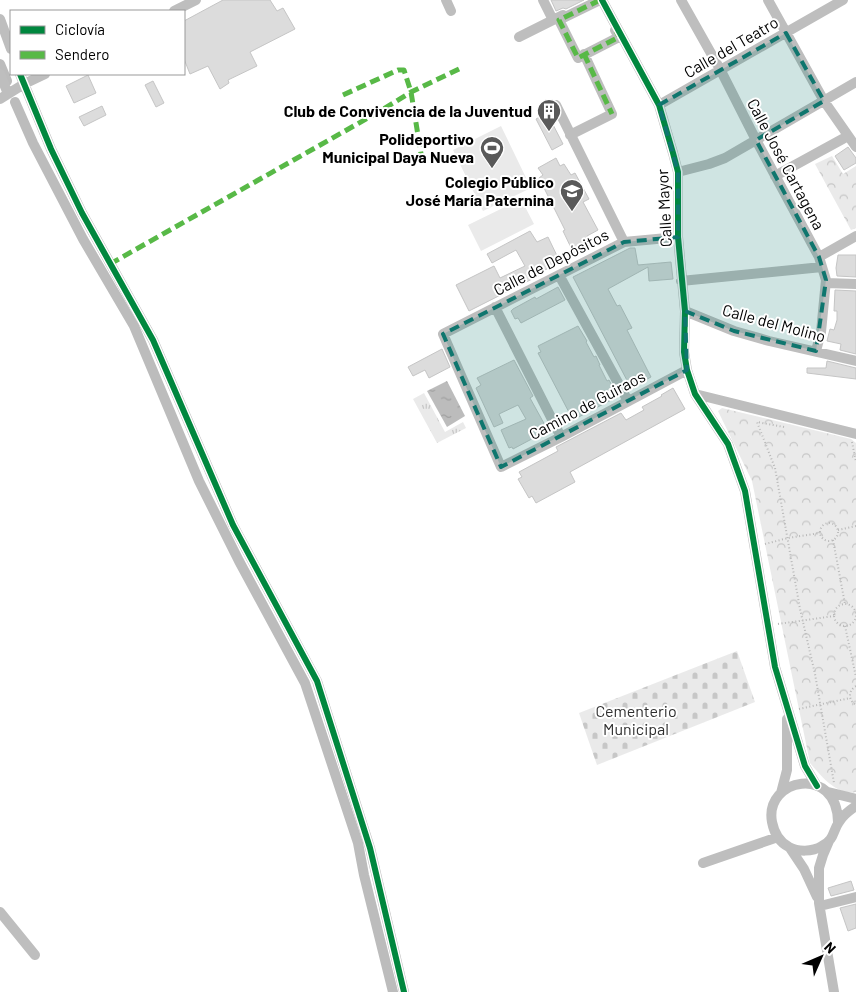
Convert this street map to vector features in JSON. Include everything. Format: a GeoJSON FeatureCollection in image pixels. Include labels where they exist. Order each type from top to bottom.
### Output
{"type":"FeatureCollection","features":[{"type":"Feature","properties":{"kind":"street"},"geometry":{"type":"LineString","coordinates":[[176,10],[196,0]]}},
{"type":"Feature","properties":{"kind":"street"},"geometry":{"type":"LineString","coordinates":[[446,0],[451,11]]}},
{"type":"Feature","properties":{"kind":"street"},"geometry":{"type":"LineString","coordinates":[[543,0],[553,20]]}},
{"type":"Feature","properties":{"kind":"street"},"geometry":{"type":"LineString","coordinates":[[519,37],[593,0]]}},
{"type":"Feature","properties":{"kind":"street"},"geometry":{"type":"LineString","coordinates":[[600,0],[619,37],[578,58],[559,20],[600,0]]}},
{"type":"Feature","properties":{"kind":"street","name":"Calle Mayor"},"geometry":{"type":"LineString","coordinates":[[600,0],[659,105],[678,172],[678,237],[685,311],[684,352],[687,370],[695,394],[728,444],[745,491],[776,667],[791,709]]}},
{"type":"Feature","properties":{"kind":"street","name":"Calle José Cartagena"},"geometry":{"type":"LineString","coordinates":[[681,0],[721,71],[821,262],[826,283],[821,332],[816,351]]}},
{"type":"Feature","properties":{"kind":"street"},"geometry":{"type":"LineString","coordinates":[[768,0],[824,101],[856,147]]}},
{"type":"Feature","properties":{"kind":"street","name":"Calle del Teatro"},"geometry":{"type":"LineString","coordinates":[[659,105],[843,0]]}},
{"type":"Feature","properties":{"kind":"street"},"geometry":{"type":"LineString","coordinates":[[0,20],[10,46]]}},
{"type":"Feature","properties":{"kind":"street"},"geometry":{"type":"LineString","coordinates":[[570,135],[612,114],[584,54]]}},
{"type":"Feature","properties":{"kind":"street"},"geometry":{"type":"LineString","coordinates":[[0,74],[4,97]]}},
{"type":"Feature","properties":{"kind":"street"},"geometry":{"type":"LineString","coordinates":[[4,97],[22,79],[40,75]]}},
{"type":"Feature","properties":{"kind":"street"},"geometry":{"type":"LineString","coordinates":[[22,79],[51,150],[82,213],[153,340],[233,525],[317,681],[370,848],[404,992]]}},
{"type":"Feature","properties":{"kind":"street"},"geometry":{"type":"LineString","coordinates":[[678,172],[709,164],[756,140],[856,82]]}},
{"type":"Feature","properties":{"kind":"street"},"geometry":{"type":"LineString","coordinates":[[556,105],[624,242]]}},
{"type":"Feature","properties":{"kind":"street"},"geometry":{"type":"LineString","coordinates":[[775,176],[848,136]]}},
{"type":"Feature","properties":{"kind":"street"},"geometry":{"type":"LineString","coordinates":[[681,281],[821,262],[856,236]]}},
{"type":"Feature","properties":{"kind":"street","name":"Calle de Depósitos"},"geometry":{"type":"LineString","coordinates":[[501,467],[443,334],[624,242],[678,237]]}},
{"type":"Feature","properties":{"kind":"street"},"geometry":{"type":"LineString","coordinates":[[559,275],[628,401]]}},
{"type":"Feature","properties":{"kind":"street"},"geometry":{"type":"LineString","coordinates":[[826,283],[856,284]]}},
{"type":"Feature","properties":{"kind":"street"},"geometry":{"type":"LineString","coordinates":[[495,307],[561,437]]}},
{"type":"Feature","properties":{"kind":"street","name":"Calle del Molino"},"geometry":{"type":"LineString","coordinates":[[685,311],[734,331],[769,341],[856,360]]}},
{"type":"Feature","properties":{"kind":"street","name":"Camino de Guiraos"},"geometry":{"type":"LineString","coordinates":[[501,467],[687,370]]}},
{"type":"Feature","properties":{"kind":"street"},"geometry":{"type":"LineString","coordinates":[[695,394],[854,438]]}},
{"type":"Feature","properties":{"kind":"street"},"geometry":{"type":"LineString","coordinates":[[791,709],[805,766],[817,786]]}},
{"type":"Feature","properties":{"kind":"street"},"geometry":{"type":"LineString","coordinates":[[791,709],[787,770],[781,793],[772,808],[771,818],[773,828],[778,837],[790,848],[804,869],[820,904]]}},
{"type":"Feature","properties":{"kind":"street"},"geometry":{"type":"LineString","coordinates":[[781,793],[789,787],[798,784],[808,784],[831,789],[856,798]]}},
{"type":"Feature","properties":{"kind":"street"},"geometry":{"type":"LineString","coordinates":[[831,789],[838,811],[838,822],[836,832],[822,855],[819,868],[820,904],[834,992]]}},
{"type":"Feature","properties":{"kind":"street"},"geometry":{"type":"LineString","coordinates":[[838,822],[856,806]]}},
{"type":"Feature","properties":{"kind":"street"},"geometry":{"type":"LineString","coordinates":[[703,863],[778,837]]}},
{"type":"Feature","properties":{"kind":"street"},"geometry":{"type":"LineString","coordinates":[[790,848],[800,851],[811,850],[821,847],[830,840]]}},
{"type":"Feature","properties":{"kind":"street"},"geometry":{"type":"LineString","coordinates":[[820,904],[856,897]]}},
{"type":"Feature","properties":{"kind":"street"},"geometry":{"type":"LineString","coordinates":[[0,912],[34,955]]}},
{"type":"Feature","properties":{"kind":"path"},"geometry":{"type":"LineString","coordinates":[[786,428],[757,422],[775,468],[820,705],[831,789]]}},
{"type":"Feature","properties":{"kind":"path"},"geometry":{"type":"LineString","coordinates":[[854,438],[856,462]]}},
{"type":"Feature","properties":{"kind":"path"},"geometry":{"type":"LineString","coordinates":[[827,523],[834,524],[838,530],[838,535],[833,540],[826,540],[820,533],[822,527],[827,523]]}},
{"type":"Feature","properties":{"kind":"path"},"geometry":{"type":"LineString","coordinates":[[838,530],[856,526]]}},
{"type":"Feature","properties":{"kind":"path"},"geometry":{"type":"LineString","coordinates":[[766,552],[764,543],[820,533]]}},
{"type":"Feature","properties":{"kind":"path"},"geometry":{"type":"LineString","coordinates":[[833,540],[845,604]]}},
{"type":"Feature","properties":{"kind":"path"},"geometry":{"type":"LineString","coordinates":[[841,604],[850,605],[855,611],[852,622],[845,625],[838,623],[834,616],[836,609],[841,604]]}},
{"type":"Feature","properties":{"kind":"path"},"geometry":{"type":"LineString","coordinates":[[779,628],[778,624],[834,616]]}},
{"type":"Feature","properties":{"kind":"path"},"geometry":{"type":"LineString","coordinates":[[845,625],[856,677]]}},
{"type":"Feature","properties":{"kind":"path"},"geometry":{"type":"LineString","coordinates":[[856,686],[850,692],[850,698],[856,705]]}},
{"type":"Feature","properties":{"kind":"path"},"geometry":{"type":"LineString","coordinates":[[791,709],[850,698]]}},
{"type":"Feature","properties":{"kind":"highlighted area"},"geometry":{"type":"Polygon","coordinates":[[[786,33],[824,101],[756,140],[819,257],[826,280],[816,351],[734,331],[685,311],[687,370],[501,467],[443,334],[624,242],[678,237],[678,172],[659,105],[786,33]]]}},
{"type":"Feature","properties":{"kind":"green space","name":"Polideportivo Municipal Daya Nueva"},"geometry":{"type":"Polygon","coordinates":[[[501,126],[531,188],[483,211],[453,150],[501,126]]]}},
{"type":"Feature","properties":{"kind":"green space"},"geometry":{"type":"Polygon","coordinates":[[[832,156],[843,174],[856,166],[856,228],[851,230],[815,164],[832,156]]]}},
{"type":"Feature","properties":{"kind":"green space"},"geometry":{"type":"Polygon","coordinates":[[[521,199],[534,224],[481,251],[468,225],[521,199]]]}},
{"type":"Feature","properties":{"kind":"green space"},"geometry":{"type":"Polygon","coordinates":[[[424,393],[445,432],[463,422],[466,428],[437,443],[413,399],[424,393]]]}},
{"type":"Feature","properties":{"kind":"green space"},"geometry":{"type":"Polygon","coordinates":[[[722,408],[851,439],[856,443],[856,792],[842,791],[836,788],[824,779],[810,763],[752,481],[718,411],[722,408]]]}},
{"type":"Feature","properties":{"kind":"green space","name":"Cementerio Municipal"},"geometry":{"type":"Polygon","coordinates":[[[737,651],[755,702],[597,765],[579,713],[737,651]]]}},
{"type":"Feature","properties":{"kind":"water"},"geometry":{"type":"Polygon","coordinates":[[[447,381],[465,416],[447,427],[427,391],[447,381]]]}},
{"type":"Feature","properties":{"kind":"building"},"geometry":{"type":"Polygon","coordinates":[[[223,0],[270,0],[277,11],[283,8],[295,29],[250,52],[257,66],[228,80],[229,83],[220,89],[208,66],[190,74],[185,62],[185,20],[223,0]]]}},
{"type":"Feature","properties":{"kind":"building"},"geometry":{"type":"Polygon","coordinates":[[[551,0],[584,0],[566,9],[563,8],[556,11],[551,0]]]}},
{"type":"Feature","properties":{"kind":"building"},"geometry":{"type":"Polygon","coordinates":[[[88,75],[96,93],[74,103],[66,86],[88,75]]]}},
{"type":"Feature","properties":{"kind":"building"},"geometry":{"type":"Polygon","coordinates":[[[153,81],[164,103],[156,107],[145,85],[153,81]]]}},
{"type":"Feature","properties":{"kind":"building"},"geometry":{"type":"Polygon","coordinates":[[[102,106],[106,115],[84,126],[79,117],[102,106]]]}},
{"type":"Feature","properties":{"kind":"building","name":"Club de Convivencia de la Juventud"},"geometry":{"type":"Polygon","coordinates":[[[547,113],[563,144],[552,150],[536,119],[547,113]]]}},
{"type":"Feature","properties":{"kind":"building"},"geometry":{"type":"Polygon","coordinates":[[[848,147],[856,158],[856,163],[844,170],[835,156],[848,147]]]}},
{"type":"Feature","properties":{"kind":"building","name":"Colegio Público José María Paternina"},"geometry":{"type":"Polygon","coordinates":[[[556,158],[560,166],[564,164],[571,175],[575,173],[589,199],[583,202],[598,230],[587,236],[593,246],[575,256],[563,231],[565,230],[539,178],[543,175],[538,168],[556,158]]]}},
{"type":"Feature","properties":{"kind":"building"},"geometry":{"type":"Polygon","coordinates":[[[530,231],[537,242],[548,237],[560,262],[543,271],[544,273],[469,311],[456,285],[494,266],[500,278],[525,266],[516,250],[492,263],[487,254],[530,231]]]}},
{"type":"Feature","properties":{"kind":"building"},"geometry":{"type":"Polygon","coordinates":[[[630,248],[635,248],[638,265],[671,262],[673,279],[649,281],[648,267],[608,289],[617,306],[620,305],[632,328],[627,330],[651,377],[631,388],[573,277],[630,248]]]}},
{"type":"Feature","properties":{"kind":"building"},"geometry":{"type":"Polygon","coordinates":[[[838,255],[856,255],[856,277],[837,276],[838,255]]]}},
{"type":"Feature","properties":{"kind":"building"},"geometry":{"type":"Polygon","coordinates":[[[558,287],[565,300],[521,323],[518,318],[515,319],[511,311],[513,309],[558,287]]]}},
{"type":"Feature","properties":{"kind":"building"},"geometry":{"type":"Polygon","coordinates":[[[835,290],[856,291],[856,354],[840,350],[841,344],[827,341],[830,329],[834,330],[837,320],[837,311],[834,311],[835,290]]]}},
{"type":"Feature","properties":{"kind":"building"},"geometry":{"type":"Polygon","coordinates":[[[578,326],[594,357],[596,356],[607,381],[609,380],[614,389],[612,390],[615,398],[573,420],[538,353],[541,352],[538,346],[578,326]]]}},
{"type":"Feature","properties":{"kind":"building"},"geometry":{"type":"Polygon","coordinates":[[[442,349],[450,367],[429,378],[425,370],[413,376],[408,367],[442,349]]]}},
{"type":"Feature","properties":{"kind":"building"},"geometry":{"type":"Polygon","coordinates":[[[514,360],[533,396],[530,398],[546,427],[542,429],[543,433],[513,449],[512,447],[509,448],[501,430],[526,419],[518,405],[499,414],[503,423],[494,427],[476,388],[481,385],[477,378],[514,360]]]}},
{"type":"Feature","properties":{"kind":"building"},"geometry":{"type":"Polygon","coordinates":[[[827,361],[856,368],[856,379],[807,373],[807,368],[826,368],[827,361]]]}},
{"type":"Feature","properties":{"kind":"building"},"geometry":{"type":"Polygon","coordinates":[[[673,388],[685,409],[570,472],[575,482],[536,503],[532,496],[529,498],[518,479],[522,477],[519,472],[558,451],[556,447],[621,413],[626,420],[644,410],[642,407],[673,388]]]}},
{"type":"Feature","properties":{"kind":"building"},"geometry":{"type":"Polygon","coordinates":[[[851,881],[854,890],[831,896],[828,888],[851,881]]]}},
{"type":"Feature","properties":{"kind":"building"},"geometry":{"type":"Polygon","coordinates":[[[856,904],[856,928],[848,931],[840,908],[856,904]]]}},
{"type":"Feature","properties":{"kind":"waterway"},"geometry":{"type":"LineString","coordinates":[[0,64],[7,81]]}},
{"type":"Feature","properties":{"kind":"waterway"},"geometry":{"type":"LineString","coordinates":[[15,102],[33,143],[83,239],[134,326],[199,481],[239,561],[305,683],[358,843],[393,992]]}},
{"type":"Feature","properties":{"kind":"marked path"},"geometry":{"type":"LineString","coordinates":[[600,0],[559,20],[578,58],[619,37],[616,31]]}},
{"type":"Feature","properties":{"kind":"marked path"},"geometry":{"type":"LineString","coordinates":[[584,54],[612,114]]}},
{"type":"Feature","properties":{"kind":"marked path"},"geometry":{"type":"LineString","coordinates":[[110,264],[411,92],[461,68]]}},
{"type":"Feature","properties":{"kind":"marked path"},"geometry":{"type":"LineString","coordinates":[[343,95],[398,70],[404,70],[411,92],[422,160]]}},
{"type":"Feature","properties":{"kind":"cycle path"},"geometry":{"type":"LineString","coordinates":[[602,0],[659,105],[673,153],[678,172],[678,237],[685,311],[684,352],[687,370],[695,394],[728,444],[745,491],[775,667],[805,766],[817,786]]}},
{"type":"Feature","properties":{"kind":"cycle path"},"geometry":{"type":"LineString","coordinates":[[20,75],[51,149],[82,213],[153,340],[233,525],[317,681],[370,848],[404,992]]}},
{"type":"Feature","properties":{"kind":"place","name":"Club de Convivencia de la Juventud"},"geometry":{"type":"Point","coordinates":[549,132]}},
{"type":"Feature","properties":{"kind":"place","name":"Polideportivo Municipal Daya Nueva"},"geometry":{"type":"Point","coordinates":[492,169]}},
{"type":"Feature","properties":{"kind":"place","name":"Colegio Público José María Paternina"},"geometry":{"type":"Point","coordinates":[572,212]}}]}
